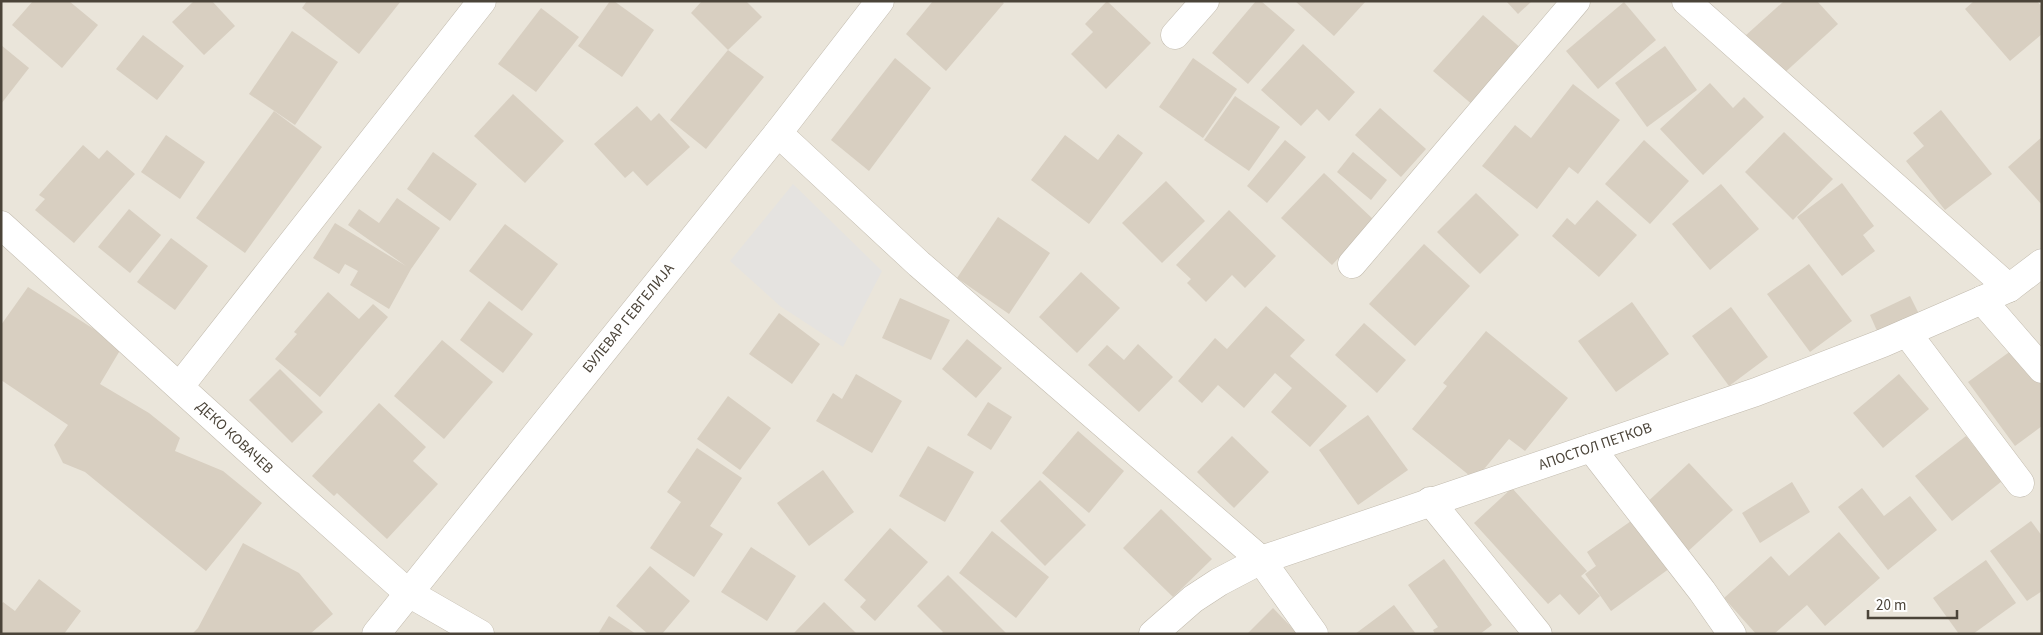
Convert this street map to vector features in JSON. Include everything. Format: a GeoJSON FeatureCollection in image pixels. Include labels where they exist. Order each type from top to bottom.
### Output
{"type":"FeatureCollection","features":[{"type":"Feature","properties":{"kind":"street"},"geometry":{"type":"LineString","coordinates":[[180,386],[482,1]]}},
{"type":"Feature","properties":{"kind":"street","name":"БУЛЕВАР ГЕВГЕЛИЈА"},"geometry":{"type":"LineString","coordinates":[[376,634],[407,592],[778,132],[880,1]]}},
{"type":"Feature","properties":{"kind":"street"},"geometry":{"type":"LineString","coordinates":[[1175,35],[1205,1]]}},
{"type":"Feature","properties":{"kind":"street"},"geometry":{"type":"LineString","coordinates":[[1352,264],[1576,1]]}},
{"type":"Feature","properties":{"kind":"street"},"geometry":{"type":"LineString","coordinates":[[1686,1],[2009,288]]}},
{"type":"Feature","properties":{"kind":"street"},"geometry":{"type":"LineString","coordinates":[[778,132],[919,264],[1261,560],[1314,634]]}},
{"type":"Feature","properties":{"kind":"street","name":"ДЕКО КОВАЧЕВ"},"geometry":{"type":"LineString","coordinates":[[1,225],[180,386],[296,494],[407,592],[480,634]]}},
{"type":"Feature","properties":{"kind":"street","name":"АПОСТОЛ ПЕТКОВ"},"geometry":{"type":"LineString","coordinates":[[1153,634],[1193,599],[1218,582],[1261,560],[1756,392],[1907,333],[2009,288],[2042,263]]}},
{"type":"Feature","properties":{"kind":"street"},"geometry":{"type":"LineString","coordinates":[[1982,300],[2042,369]]}},
{"type":"Feature","properties":{"kind":"street"},"geometry":{"type":"LineString","coordinates":[[1907,333],[2020,483]]}},
{"type":"Feature","properties":{"kind":"street"},"geometry":{"type":"LineString","coordinates":[[1591,448],[1702,591],[1732,634]]}},
{"type":"Feature","properties":{"kind":"street"},"geometry":{"type":"LineString","coordinates":[[1430,502],[1538,634]]}},
{"type":"Feature","properties":{"kind":"shaded area"},"geometry":{"type":"Polygon","coordinates":[[[1,1],[2042,1],[2042,634],[1,634],[1,1]]]}},
{"type":"Feature","properties":{"kind":"shaded area"},"geometry":{"type":"Polygon","coordinates":[[[793,184],[882,271],[843,347],[780,306],[730,261],[793,184]]]}},
{"type":"Feature","properties":{"kind":"building"},"geometry":{"type":"Polygon","coordinates":[[[33,1],[69,1],[98,25],[62,68],[12,25],[33,1]]]}},
{"type":"Feature","properties":{"kind":"building"},"geometry":{"type":"Polygon","coordinates":[[[194,1],[212,1],[235,26],[204,55],[172,22],[194,1]]]}},
{"type":"Feature","properties":{"kind":"building"},"geometry":{"type":"Polygon","coordinates":[[[307,1],[401,1],[359,54],[302,8],[307,1]]]}},
{"type":"Feature","properties":{"kind":"building"},"geometry":{"type":"Polygon","coordinates":[[[610,1],[614,1],[654,30],[622,77],[578,46],[610,1]]]}},
{"type":"Feature","properties":{"kind":"building"},"geometry":{"type":"Polygon","coordinates":[[[702,1],[746,1],[762,17],[728,50],[691,13],[702,1]]]}},
{"type":"Feature","properties":{"kind":"building"},"geometry":{"type":"Polygon","coordinates":[[[933,1],[1001,1],[1004,3],[946,71],[906,34],[933,1]]]}},
{"type":"Feature","properties":{"kind":"building"},"geometry":{"type":"Polygon","coordinates":[[[1107,1],[1151,43],[1106,89],[1071,54],[1093,32],[1085,24],[1107,1]]]}},
{"type":"Feature","properties":{"kind":"building"},"geometry":{"type":"Polygon","coordinates":[[[1256,1],[1261,1],[1295,30],[1248,84],[1212,53],[1256,1]]]}},
{"type":"Feature","properties":{"kind":"building"},"geometry":{"type":"Polygon","coordinates":[[[1295,1],[1366,1],[1334,36],[1295,1]]]}},
{"type":"Feature","properties":{"kind":"building"},"geometry":{"type":"Polygon","coordinates":[[[1506,1],[1532,1],[1518,14],[1506,1]]]}},
{"type":"Feature","properties":{"kind":"building"},"geometry":{"type":"Polygon","coordinates":[[[1784,1],[1817,1],[1838,24],[1781,76],[1745,36],[1784,1]]]}},
{"type":"Feature","properties":{"kind":"building"},"geometry":{"type":"Polygon","coordinates":[[[1974,1],[2037,1],[2042,7],[2042,34],[2010,61],[1965,9],[1974,1]]]}},
{"type":"Feature","properties":{"kind":"building"},"geometry":{"type":"Polygon","coordinates":[[[1624,2],[1656,40],[1598,89],[1566,51],[1624,2]]]}},
{"type":"Feature","properties":{"kind":"building"},"geometry":{"type":"Polygon","coordinates":[[[541,8],[579,37],[536,92],[498,64],[541,8]]]}},
{"type":"Feature","properties":{"kind":"building"},"geometry":{"type":"Polygon","coordinates":[[[1483,15],[1523,50],[1474,106],[1433,71],[1483,15]]]}},
{"type":"Feature","properties":{"kind":"building"},"geometry":{"type":"Polygon","coordinates":[[[292,31],[338,62],[295,125],[249,94],[292,31]]]}},
{"type":"Feature","properties":{"kind":"building"},"geometry":{"type":"Polygon","coordinates":[[[143,35],[184,66],[157,100],[116,69],[143,35]]]}},
{"type":"Feature","properties":{"kind":"building"},"geometry":{"type":"Polygon","coordinates":[[[1303,44],[1355,92],[1329,121],[1317,109],[1301,126],[1261,90],[1303,44]]]}},
{"type":"Feature","properties":{"kind":"building"},"geometry":{"type":"Polygon","coordinates":[[[1,45],[29,68],[1,104],[1,45]]]}},
{"type":"Feature","properties":{"kind":"building"},"geometry":{"type":"Polygon","coordinates":[[[1665,46],[1697,90],[1647,127],[1615,83],[1665,46]]]}},
{"type":"Feature","properties":{"kind":"building"},"geometry":{"type":"Polygon","coordinates":[[[728,50],[764,77],[706,149],[670,120],[728,50]]]}},
{"type":"Feature","properties":{"kind":"building"},"geometry":{"type":"Polygon","coordinates":[[[895,58],[931,88],[869,171],[831,140],[895,58]]]}},
{"type":"Feature","properties":{"kind":"building"},"geometry":{"type":"Polygon","coordinates":[[[1193,58],[1237,89],[1203,138],[1159,107],[1193,58]]]}},
{"type":"Feature","properties":{"kind":"building"},"geometry":{"type":"Polygon","coordinates":[[[1710,83],[1733,108],[1744,97],[1764,117],[1703,175],[1660,129],[1710,83]]]}},
{"type":"Feature","properties":{"kind":"building"},"geometry":{"type":"Polygon","coordinates":[[[1573,84],[1620,120],[1578,174],[1569,167],[1537,209],[1482,166],[1515,125],[1531,138],[1573,84]]]}},
{"type":"Feature","properties":{"kind":"building"},"geometry":{"type":"Polygon","coordinates":[[[513,94],[564,141],[525,183],[474,136],[513,94]]]}},
{"type":"Feature","properties":{"kind":"building"},"geometry":{"type":"Polygon","coordinates":[[[1235,96],[1280,127],[1249,171],[1204,140],[1235,96]]]}},
{"type":"Feature","properties":{"kind":"building"},"geometry":{"type":"Polygon","coordinates":[[[637,106],[651,121],[659,113],[690,147],[647,186],[633,171],[625,178],[594,144],[637,106]]]}},
{"type":"Feature","properties":{"kind":"building"},"geometry":{"type":"Polygon","coordinates":[[[1380,108],[1426,149],[1401,177],[1355,135],[1380,108]]]}},
{"type":"Feature","properties":{"kind":"building"},"geometry":{"type":"Polygon","coordinates":[[[1941,110],[1992,174],[1945,210],[1906,161],[1924,146],[1913,133],[1941,110]]]}},
{"type":"Feature","properties":{"kind":"building"},"geometry":{"type":"Polygon","coordinates":[[[274,111],[322,147],[245,253],[196,218],[274,111]]]}},
{"type":"Feature","properties":{"kind":"building"},"geometry":{"type":"Polygon","coordinates":[[[1784,132],[1833,179],[1793,220],[1745,172],[1784,132]]]}},
{"type":"Feature","properties":{"kind":"building"},"geometry":{"type":"Polygon","coordinates":[[[1118,134],[1143,153],[1089,224],[1031,180],[1065,135],[1098,160],[1118,134]]]}},
{"type":"Feature","properties":{"kind":"building"},"geometry":{"type":"Polygon","coordinates":[[[166,135],[205,162],[180,199],[141,172],[166,135]]]}},
{"type":"Feature","properties":{"kind":"building"},"geometry":{"type":"Polygon","coordinates":[[[2042,137],[2042,205],[2008,167],[2042,137]]]}},
{"type":"Feature","properties":{"kind":"building"},"geometry":{"type":"Polygon","coordinates":[[[1285,140],[1306,157],[1267,203],[1247,186],[1285,140]]]}},
{"type":"Feature","properties":{"kind":"building"},"geometry":{"type":"Polygon","coordinates":[[[1644,140],[1689,181],[1650,224],[1605,184],[1644,140]]]}},
{"type":"Feature","properties":{"kind":"building"},"geometry":{"type":"Polygon","coordinates":[[[83,145],[99,159],[107,150],[135,174],[74,243],[35,210],[45,199],[39,195],[83,145]]]}},
{"type":"Feature","properties":{"kind":"building"},"geometry":{"type":"Polygon","coordinates":[[[433,152],[477,184],[450,221],[407,189],[433,152]]]}},
{"type":"Feature","properties":{"kind":"building"},"geometry":{"type":"Polygon","coordinates":[[[1353,152],[1387,180],[1371,200],[1337,172],[1353,152]]]}},
{"type":"Feature","properties":{"kind":"building"},"geometry":{"type":"Polygon","coordinates":[[[1324,173],[1374,220],[1332,265],[1281,218],[1324,173]]]}},
{"type":"Feature","properties":{"kind":"building"},"geometry":{"type":"Polygon","coordinates":[[[1166,181],[1205,221],[1162,263],[1122,223],[1166,181]]]}},
{"type":"Feature","properties":{"kind":"building"},"geometry":{"type":"Polygon","coordinates":[[[1842,183],[1874,226],[1863,235],[1875,251],[1842,276],[1797,217],[1842,183]]]}},
{"type":"Feature","properties":{"kind":"building"},"geometry":{"type":"Polygon","coordinates":[[[1721,184],[1759,229],[1710,270],[1672,224],[1721,184]]]}},
{"type":"Feature","properties":{"kind":"building"},"geometry":{"type":"Polygon","coordinates":[[[1476,193],[1519,235],[1480,274],[1437,232],[1476,193]]]}},
{"type":"Feature","properties":{"kind":"building"},"geometry":{"type":"Polygon","coordinates":[[[397,198],[440,228],[411,269],[389,309],[350,285],[358,271],[345,264],[339,274],[313,258],[335,223],[406,266],[348,225],[359,209],[379,223],[397,198]]]}},
{"type":"Feature","properties":{"kind":"building"},"geometry":{"type":"Polygon","coordinates":[[[1597,200],[1637,235],[1599,277],[1552,236],[1567,218],[1575,225],[1597,200]]]}},
{"type":"Feature","properties":{"kind":"building"},"geometry":{"type":"Polygon","coordinates":[[[129,209],[161,235],[130,273],[98,247],[129,209]]]}},
{"type":"Feature","properties":{"kind":"building"},"geometry":{"type":"Polygon","coordinates":[[[1229,210],[1276,256],[1245,288],[1232,275],[1206,302],[1187,283],[1191,279],[1176,265],[1229,210]]]}},
{"type":"Feature","properties":{"kind":"building"},"geometry":{"type":"Polygon","coordinates":[[[998,217],[1050,253],[1009,314],[957,278],[998,217]]]}},
{"type":"Feature","properties":{"kind":"building"},"geometry":{"type":"Polygon","coordinates":[[[505,224],[558,264],[522,311],[469,271],[505,224]]]}},
{"type":"Feature","properties":{"kind":"building"},"geometry":{"type":"Polygon","coordinates":[[[171,238],[208,266],[175,310],[137,282],[171,238]]]}},
{"type":"Feature","properties":{"kind":"building"},"geometry":{"type":"Polygon","coordinates":[[[1424,244],[1470,286],[1415,346],[1369,304],[1424,244]]]}},
{"type":"Feature","properties":{"kind":"building"},"geometry":{"type":"Polygon","coordinates":[[[1809,264],[1852,321],[1810,352],[1767,294],[1809,264]]]}},
{"type":"Feature","properties":{"kind":"building"},"geometry":{"type":"Polygon","coordinates":[[[1081,272],[1120,308],[1077,353],[1039,317],[1081,272]]]}},
{"type":"Feature","properties":{"kind":"building"},"geometry":{"type":"Polygon","coordinates":[[[28,287],[122,347],[100,384],[149,413],[180,438],[175,451],[223,471],[262,503],[206,571],[85,472],[63,463],[54,445],[68,425],[1,380],[1,325],[28,287]]]}},
{"type":"Feature","properties":{"kind":"building"},"geometry":{"type":"Polygon","coordinates":[[[328,292],[359,319],[373,304],[388,317],[320,397],[275,359],[297,334],[294,332],[328,292]]]}},
{"type":"Feature","properties":{"kind":"building"},"geometry":{"type":"Polygon","coordinates":[[[1910,296],[1919,314],[1878,333],[1870,315],[1910,296]]]}},
{"type":"Feature","properties":{"kind":"building"},"geometry":{"type":"Polygon","coordinates":[[[900,298],[950,320],[931,360],[882,338],[900,298]]]}},
{"type":"Feature","properties":{"kind":"building"},"geometry":{"type":"Polygon","coordinates":[[[489,301],[533,334],[503,373],[460,340],[489,301]]]}},
{"type":"Feature","properties":{"kind":"building"},"geometry":{"type":"Polygon","coordinates":[[[1632,302],[1669,354],[1616,392],[1578,341],[1632,302]]]}},
{"type":"Feature","properties":{"kind":"building"},"geometry":{"type":"Polygon","coordinates":[[[1266,306],[1305,340],[1290,356],[1347,406],[1310,447],[1271,412],[1292,388],[1275,373],[1244,408],[1218,385],[1202,403],[1178,381],[1215,338],[1227,349],[1266,306]]]}},
{"type":"Feature","properties":{"kind":"building"},"geometry":{"type":"Polygon","coordinates":[[[1731,307],[1768,357],[1729,386],[1692,336],[1731,307]]]}},
{"type":"Feature","properties":{"kind":"building"},"geometry":{"type":"Polygon","coordinates":[[[779,313],[820,344],[792,384],[749,354],[779,313]]]}},
{"type":"Feature","properties":{"kind":"building"},"geometry":{"type":"Polygon","coordinates":[[[1364,323],[1406,360],[1377,393],[1335,355],[1364,323]]]}},
{"type":"Feature","properties":{"kind":"building"},"geometry":{"type":"Polygon","coordinates":[[[1486,331],[1568,398],[1525,451],[1509,439],[1475,480],[1412,429],[1447,386],[1443,383],[1486,331]]]}},
{"type":"Feature","properties":{"kind":"building"},"geometry":{"type":"Polygon","coordinates":[[[967,339],[1002,368],[976,398],[942,369],[967,339]]]}},
{"type":"Feature","properties":{"kind":"building"},"geometry":{"type":"Polygon","coordinates":[[[442,340],[493,382],[444,439],[394,396],[442,340]]]}},
{"type":"Feature","properties":{"kind":"building"},"geometry":{"type":"Polygon","coordinates":[[[1138,344],[1173,377],[1139,412],[1088,365],[1107,345],[1124,360],[1138,344]]]}},
{"type":"Feature","properties":{"kind":"building"},"geometry":{"type":"Polygon","coordinates":[[[2019,345],[2042,377],[2042,426],[2015,446],[1968,382],[2019,345]]]}},
{"type":"Feature","properties":{"kind":"building"},"geometry":{"type":"Polygon","coordinates":[[[280,369],[323,412],[292,443],[249,400],[280,369]]]}},
{"type":"Feature","properties":{"kind":"building"},"geometry":{"type":"Polygon","coordinates":[[[856,374],[902,401],[872,453],[816,421],[833,393],[842,399],[856,374]]]}},
{"type":"Feature","properties":{"kind":"building"},"geometry":{"type":"Polygon","coordinates":[[[1899,374],[1929,409],[1883,448],[1853,413],[1899,374]]]}},
{"type":"Feature","properties":{"kind":"building"},"geometry":{"type":"Polygon","coordinates":[[[728,396],[771,428],[740,470],[697,439],[728,396]]]}},
{"type":"Feature","properties":{"kind":"building"},"geometry":{"type":"Polygon","coordinates":[[[988,402],[1012,417],[991,450],[967,435],[988,402]]]}},
{"type":"Feature","properties":{"kind":"building"},"geometry":{"type":"Polygon","coordinates":[[[379,403],[426,447],[413,461],[438,484],[387,539],[337,493],[334,496],[312,476],[379,403]]]}},
{"type":"Feature","properties":{"kind":"building"},"geometry":{"type":"Polygon","coordinates":[[[1368,415],[1408,470],[1358,505],[1319,450],[1368,415]]]}},
{"type":"Feature","properties":{"kind":"building"},"geometry":{"type":"Polygon","coordinates":[[[1078,431],[1124,471],[1089,513],[1042,473],[1078,431]]]}},
{"type":"Feature","properties":{"kind":"building"},"geometry":{"type":"Polygon","coordinates":[[[1232,436],[1269,472],[1234,508],[1197,472],[1232,436]]]}},
{"type":"Feature","properties":{"kind":"building"},"geometry":{"type":"Polygon","coordinates":[[[1966,436],[2002,481],[1952,521],[1915,476],[1966,436]]]}},
{"type":"Feature","properties":{"kind":"building"},"geometry":{"type":"Polygon","coordinates":[[[928,446],[974,472],[945,522],[899,496],[928,446]]]}},
{"type":"Feature","properties":{"kind":"building"},"geometry":{"type":"Polygon","coordinates":[[[697,448],[742,478],[710,526],[723,534],[694,577],[650,548],[681,502],[667,492],[697,448]]]}},
{"type":"Feature","properties":{"kind":"building"},"geometry":{"type":"Polygon","coordinates":[[[1689,463],[1733,510],[1685,554],[1641,508],[1689,463]]]}},
{"type":"Feature","properties":{"kind":"building"},"geometry":{"type":"Polygon","coordinates":[[[823,470],[854,512],[809,546],[777,503],[823,470]]]}},
{"type":"Feature","properties":{"kind":"building"},"geometry":{"type":"Polygon","coordinates":[[[1040,480],[1086,525],[1045,566],[1000,521],[1040,480]]]}},
{"type":"Feature","properties":{"kind":"building"},"geometry":{"type":"Polygon","coordinates":[[[1792,482],[1810,512],[1760,543],[1742,513],[1792,482]]]}},
{"type":"Feature","properties":{"kind":"building"},"geometry":{"type":"Polygon","coordinates":[[[1512,488],[1587,571],[1581,576],[1600,596],[1579,615],[1560,594],[1548,604],[1474,523],[1512,488]]]}},
{"type":"Feature","properties":{"kind":"building"},"geometry":{"type":"Polygon","coordinates":[[[1862,488],[1884,516],[1910,496],[1937,530],[1888,570],[1838,507],[1862,488]]]}},
{"type":"Feature","properties":{"kind":"building"},"geometry":{"type":"Polygon","coordinates":[[[1161,509],[1212,559],[1173,597],[1123,548],[1161,509]]]}},
{"type":"Feature","properties":{"kind":"building"},"geometry":{"type":"Polygon","coordinates":[[[1641,514],[1677,563],[1611,611],[1585,574],[1596,566],[1587,552],[1641,514]]]}},
{"type":"Feature","properties":{"kind":"building"},"geometry":{"type":"Polygon","coordinates":[[[2031,521],[2042,536],[2042,591],[2027,601],[1990,551],[2031,521]]]}},
{"type":"Feature","properties":{"kind":"building"},"geometry":{"type":"Polygon","coordinates":[[[890,528],[928,562],[875,621],[860,607],[866,600],[844,580],[890,528]]]}},
{"type":"Feature","properties":{"kind":"building"},"geometry":{"type":"Polygon","coordinates":[[[992,531],[1049,577],[1016,618],[959,573],[992,531]]]}},
{"type":"Feature","properties":{"kind":"building"},"geometry":{"type":"Polygon","coordinates":[[[1839,532],[1880,578],[1825,626],[1807,605],[1774,634],[1756,634],[1724,598],[1771,556],[1789,576],[1839,532]]]}},
{"type":"Feature","properties":{"kind":"building"},"geometry":{"type":"Polygon","coordinates":[[[243,543],[299,573],[333,614],[310,634],[192,634],[198,628],[243,543]]]}},
{"type":"Feature","properties":{"kind":"building"},"geometry":{"type":"Polygon","coordinates":[[[751,547],[796,576],[767,621],[721,592],[751,547]]]}},
{"type":"Feature","properties":{"kind":"building"},"geometry":{"type":"Polygon","coordinates":[[[1444,559],[1492,625],[1480,634],[1435,634],[1433,630],[1438,627],[1408,585],[1444,559]]]}},
{"type":"Feature","properties":{"kind":"building"},"geometry":{"type":"Polygon","coordinates":[[[1986,560],[2016,603],[1973,634],[1959,634],[1933,598],[1986,560]]]}},
{"type":"Feature","properties":{"kind":"building"},"geometry":{"type":"Polygon","coordinates":[[[650,566],[690,601],[662,634],[648,634],[616,606],[650,566]]]}},
{"type":"Feature","properties":{"kind":"building"},"geometry":{"type":"Polygon","coordinates":[[[948,575],[1007,634],[941,634],[943,632],[917,606],[948,575]]]}},
{"type":"Feature","properties":{"kind":"building"},"geometry":{"type":"Polygon","coordinates":[[[39,579],[81,611],[64,634],[1,634],[1,605],[3,602],[15,611],[39,579]]]}},
{"type":"Feature","properties":{"kind":"building"},"geometry":{"type":"Polygon","coordinates":[[[824,602],[857,634],[793,634],[824,602]]]}},
{"type":"Feature","properties":{"kind":"building"},"geometry":{"type":"Polygon","coordinates":[[[1394,605],[1416,634],[1355,634],[1394,605]]]}},
{"type":"Feature","properties":{"kind":"building"},"geometry":{"type":"Polygon","coordinates":[[[1273,608],[1298,634],[1247,634],[1273,608]]]}},
{"type":"Feature","properties":{"kind":"building"},"geometry":{"type":"Polygon","coordinates":[[[609,616],[636,634],[598,634],[609,616]]]}}]}
